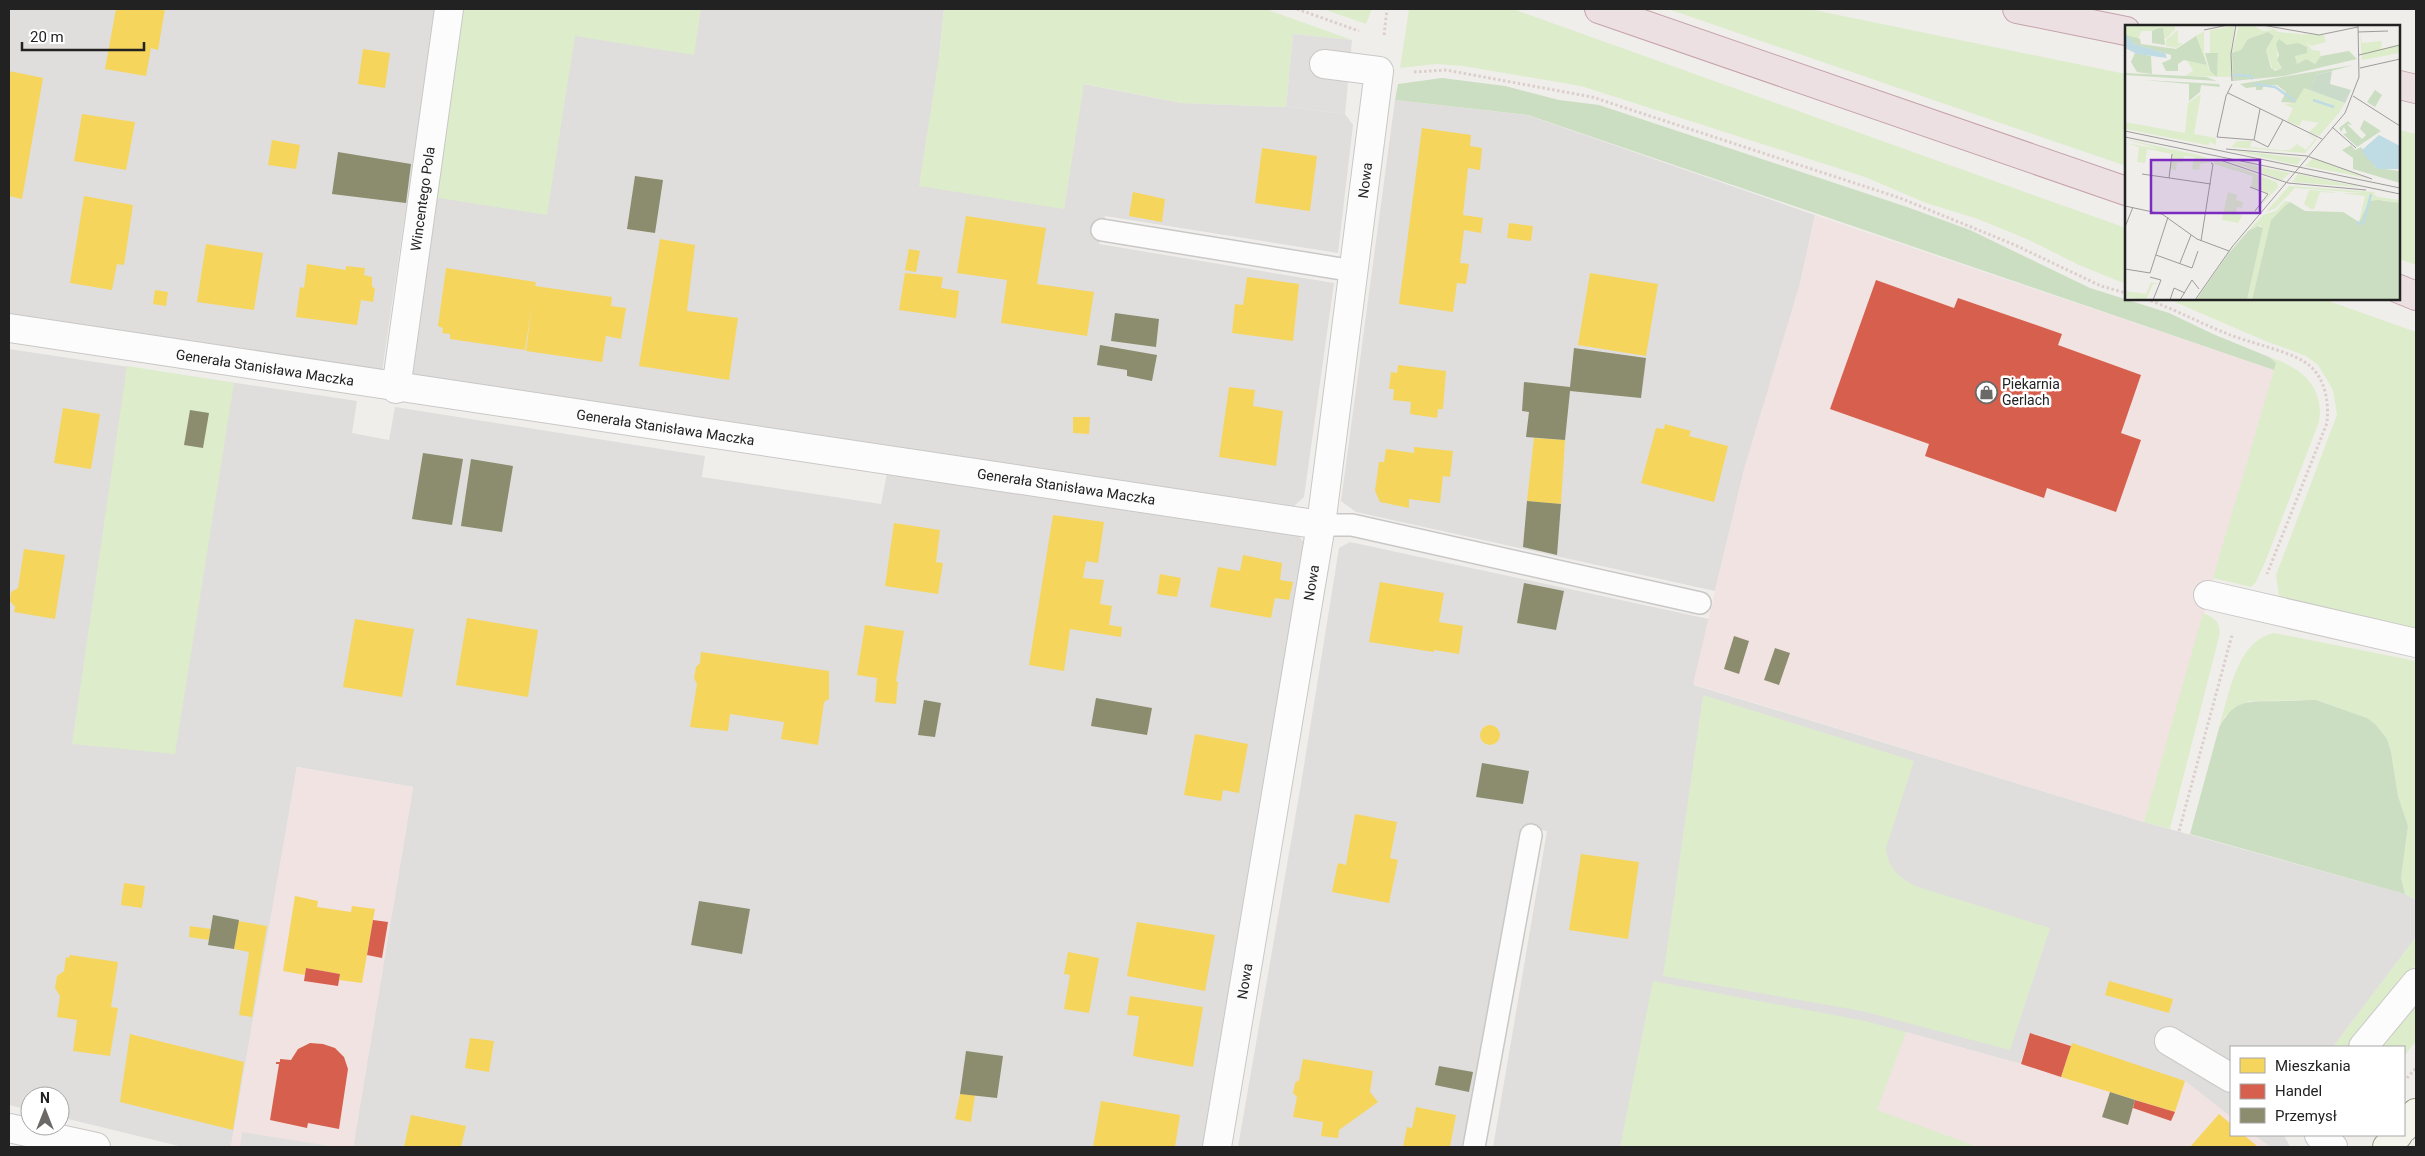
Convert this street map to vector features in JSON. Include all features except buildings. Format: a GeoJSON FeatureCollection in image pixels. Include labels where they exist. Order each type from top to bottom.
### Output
{"type":"FeatureCollection","features":[{"type":"Feature","properties":{"kind":"highway"},"geometry":{"type":"LineString","coordinates":[[1599,9],[2125,191]]}},
{"type":"Feature","properties":{"kind":"highway"},"geometry":{"type":"LineString","coordinates":[[2017,9],[2125,31]]}},
{"type":"Feature","properties":{"kind":"highway"},"geometry":{"type":"LineString","coordinates":[[2400,85],[2416,89]]}},
{"type":"Feature","properties":{"kind":"highway"},"geometry":{"type":"LineString","coordinates":[[2400,289],[2416,296]]}},
{"type":"Feature","properties":{"kind":"main road"},"geometry":{"type":"LineString","coordinates":[[2405,1127],[2416,1113]]}},
{"type":"Feature","properties":{"kind":"main road"},"geometry":{"type":"LineString","coordinates":[[2387,1147],[2397,1136]]}},
{"type":"Feature","properties":{"kind":"street","name":"Wincentego Pola"},"geometry":{"type":"LineString","coordinates":[[396,389],[450,9]]}},
{"type":"Feature","properties":{"kind":"street"},"geometry":{"type":"LineString","coordinates":[[1324,64],[1379,71]]}},
{"type":"Feature","properties":{"kind":"street","name":"Nowa"},"geometry":{"type":"LineString","coordinates":[[1217,1147],[1321,525],[1379,71]]}},
{"type":"Feature","properties":{"kind":"street","name":"Generała Stanisława Maczka"},"geometry":{"type":"LineString","coordinates":[[9,328],[396,389],[892,460],[1321,525]]}},
{"type":"Feature","properties":{"kind":"street"},"geometry":{"type":"LineString","coordinates":[[2208,595],[2416,643]]}},
{"type":"Feature","properties":{"kind":"street"},"geometry":{"type":"LineString","coordinates":[[2364,1046],[2416,983]]}},
{"type":"Feature","properties":{"kind":"street"},"geometry":{"type":"LineString","coordinates":[[2169,1041],[2230,1077]]}},
{"type":"Feature","properties":{"kind":"street"},"geometry":{"type":"LineString","coordinates":[[9,1128],[96,1147]]}},
{"type":"Feature","properties":{"kind":"street"},"geometry":{"type":"LineString","coordinates":[[2320,1136],[2333,1147]]}},
{"type":"Feature","properties":{"kind":"lane"},"geometry":{"type":"LineString","coordinates":[[1102,230],[1354,270]]}},
{"type":"Feature","properties":{"kind":"lane"},"geometry":{"type":"LineString","coordinates":[[1321,525],[1352,525],[1700,603]]}},
{"type":"Feature","properties":{"kind":"lane"},"geometry":{"type":"LineString","coordinates":[[1474,1147],[1530,835]]}},
{"type":"Feature","properties":{"kind":"path"},"geometry":{"type":"LineString","coordinates":[[1383,37],[1387,9]]}},
{"type":"Feature","properties":{"kind":"path"},"geometry":{"type":"LineString","coordinates":[[1379,71],[1404,75],[1421,71],[1446,70],[1592,97],[1900,198],[2015,245],[2101,286],[2125,293]]}},
{"type":"Feature","properties":{"kind":"path"},"geometry":{"type":"LineString","coordinates":[[2148,300],[2228,334],[2304,362],[2310,366],[2320,379],[2329,402],[2327,423],[2265,579],[2231,638],[2179,830]]}},
{"type":"Feature","properties":{"kind":"path"},"geometry":{"type":"LineString","coordinates":[[2405,1082],[2416,1068]]}},
{"type":"Feature","properties":{"kind":"shaded area"},"geometry":{"type":"Polygon","coordinates":[[[9,9],[435,9],[382,372],[9,314],[9,9]]]}},
{"type":"Feature","properties":{"kind":"shaded area"},"geometry":{"type":"Polygon","coordinates":[[[460,9],[944,9],[939,57],[1064,209],[1083,84],[1182,103],[1286,107],[1345,114],[1353,125],[1338,253],[1105,216],[1099,244],[1334,283],[1304,497],[1294,506],[408,376],[460,9]]]}},
{"type":"Feature","properties":{"kind":"shaded area"},"geometry":{"type":"Polygon","coordinates":[[[1293,34],[1352,40],[1345,114],[1286,107],[1293,34]]]}},
{"type":"Feature","properties":{"kind":"shaded area"},"geometry":{"type":"Polygon","coordinates":[[[1395,100],[1527,115],[1815,215],[1800,284],[1744,470],[1715,591],[1356,512],[1341,501],[1395,100]]]}},
{"type":"Feature","properties":{"kind":"shaded area"},"geometry":{"type":"Polygon","coordinates":[[[1815,215],[2274,370],[2144,822],[1693,684],[1744,470],[1800,284],[1815,215]]]}},
{"type":"Feature","properties":{"kind":"shaded area"},"geometry":{"type":"Polygon","coordinates":[[[9,349],[357,401],[352,433],[389,440],[395,407],[705,456],[702,477],[881,504],[887,473],[1297,534],[1305,544],[1204,1147],[353,1147],[413,787],[297,767],[231,1147],[183,1147],[70,1119],[70,1086],[20,1086],[20,1108],[9,1105],[9,349]]]}},
{"type":"Feature","properties":{"kind":"shaded area"},"geometry":{"type":"Polygon","coordinates":[[[1350,542],[1709,619],[1694,685],[2144,822],[2405,894],[2416,900],[2416,937],[2334,1046],[2230,1046],[2230,1116],[2185,1081],[2030,1033],[2021,1064],[1906,1032],[1877,1110],[1978,1147],[1493,1147],[1547,831],[1521,827],[1463,1147],[1238,1147],[1301,784],[1339,548],[1350,542]]]}},
{"type":"Feature","properties":{"kind":"shaded area"},"geometry":{"type":"Polygon","coordinates":[[[297,767],[413,787],[353,1147],[231,1147],[297,767]]]}},
{"type":"Feature","properties":{"kind":"shaded area"},"geometry":{"type":"Polygon","coordinates":[[[1906,1032],[2020,1064],[2030,1033],[2185,1081],[2230,1116],[2230,1136],[2255,1136],[2270,1147],[1978,1147],[1876,1110],[1906,1032]]]}},
{"type":"Feature","properties":{"kind":"shaded area"},"geometry":{"type":"Polygon","coordinates":[[[242,1132],[336,1147],[240,1147],[242,1132]]]}},
{"type":"Feature","properties":{"kind":"shaded area"},"geometry":{"type":"Polygon","coordinates":[[[2255,1136],[2284,1136],[2290,1147],[2270,1147],[2255,1136]]]}},
{"type":"Feature","properties":{"kind":"green space"},"geometry":{"type":"Polygon","coordinates":[[[459,9],[701,9],[694,55],[575,36],[547,215],[433,197],[459,9]]]}},
{"type":"Feature","properties":{"kind":"green space"},"geometry":{"type":"Polygon","coordinates":[[[944,9],[1266,9],[1352,40],[1293,34],[1286,107],[1182,103],[1084,84],[1064,209],[919,186],[939,57],[944,9]]]}},
{"type":"Feature","properties":{"kind":"green space"},"geometry":{"type":"Polygon","coordinates":[[[1323,9],[1372,9],[1366,24],[1323,9]]]}},
{"type":"Feature","properties":{"kind":"green space"},"geometry":{"type":"Polygon","coordinates":[[[1409,9],[1513,9],[2125,228],[2125,284],[1978,219],[1926,203],[1865,177],[1581,86],[1463,66],[1436,64],[1400,68],[1409,9]]]}},
{"type":"Feature","properties":{"kind":"green space"},"geometry":{"type":"Polygon","coordinates":[[[1668,9],[1809,9],[2125,74],[2125,166],[1668,9]]]}},
{"type":"Feature","properties":{"kind":"green space"},"geometry":{"type":"Polygon","coordinates":[[[1442,78],[1505,86],[1559,100],[1599,105],[1907,207],[1970,230],[2090,288],[2169,313],[2213,334],[2269,357],[2276,363],[2274,370],[1528,115],[1395,100],[1398,84],[1442,78]]]}},
{"type":"Feature","properties":{"kind":"green space"},"geometry":{"type":"Polygon","coordinates":[[[2400,130],[2416,134],[2416,265],[2400,259],[2400,130]]]}},
{"type":"Feature","properties":{"kind":"green space"},"geometry":{"type":"Polygon","coordinates":[[[2170,300],[2326,300],[2416,332],[2416,633],[2279,597],[2276,575],[2337,415],[2333,390],[2318,365],[2306,356],[2263,340],[2170,300]]]}},
{"type":"Feature","properties":{"kind":"green space"},"geometry":{"type":"Polygon","coordinates":[[[2269,357],[2291,366],[2308,380],[2318,398],[2320,409],[2319,422],[2266,560],[2256,582],[2251,587],[2213,578],[2276,363],[2269,357]]]}},
{"type":"Feature","properties":{"kind":"green space"},"geometry":{"type":"Polygon","coordinates":[[[127,366],[234,383],[175,754],[72,744],[127,366]]]}},
{"type":"Feature","properties":{"kind":"green space"},"geometry":{"type":"Polygon","coordinates":[[[2203,613],[2215,620],[2220,633],[2170,829],[2144,822],[2203,613]]]}},
{"type":"Feature","properties":{"kind":"green space"},"geometry":{"type":"Polygon","coordinates":[[[2274,633],[2416,661],[2416,900],[2405,894],[2401,878],[2408,826],[2398,796],[2391,752],[2387,739],[2367,718],[2316,700],[2249,701],[2225,716],[2219,728],[2236,671],[2243,658],[2261,638],[2274,633]]]}},
{"type":"Feature","properties":{"kind":"green space"},"geometry":{"type":"Polygon","coordinates":[[[1703,695],[1914,761],[1886,848],[1889,861],[1895,871],[1915,886],[2050,928],[2010,1050],[1862,1011],[1663,976],[1703,695]]]}},
{"type":"Feature","properties":{"kind":"green space"},"geometry":{"type":"Polygon","coordinates":[[[2316,700],[2367,718],[2376,725],[2387,739],[2398,796],[2408,826],[2401,878],[2405,894],[2190,834],[2219,728],[2231,711],[2244,703],[2316,700]]]}},
{"type":"Feature","properties":{"kind":"green space"},"geometry":{"type":"Polygon","coordinates":[[[2416,937],[2416,965],[2350,1046],[2334,1046],[2416,937]]]}},
{"type":"Feature","properties":{"kind":"green space"},"geometry":{"type":"Polygon","coordinates":[[[1653,981],[1865,1021],[1906,1032],[1877,1110],[1978,1147],[1620,1147],[1653,981]]]}},
{"type":"Feature","properties":{"kind":"green space"},"geometry":{"type":"Polygon","coordinates":[[[2416,998],[2416,1041],[2405,1055],[2405,1046],[2377,1046],[2416,998]]]}},
{"type":"Feature","properties":{"kind":"place","name":"Piekarnia Gerlach"},"geometry":{"type":"Point","coordinates":[1986,392]}}]}
